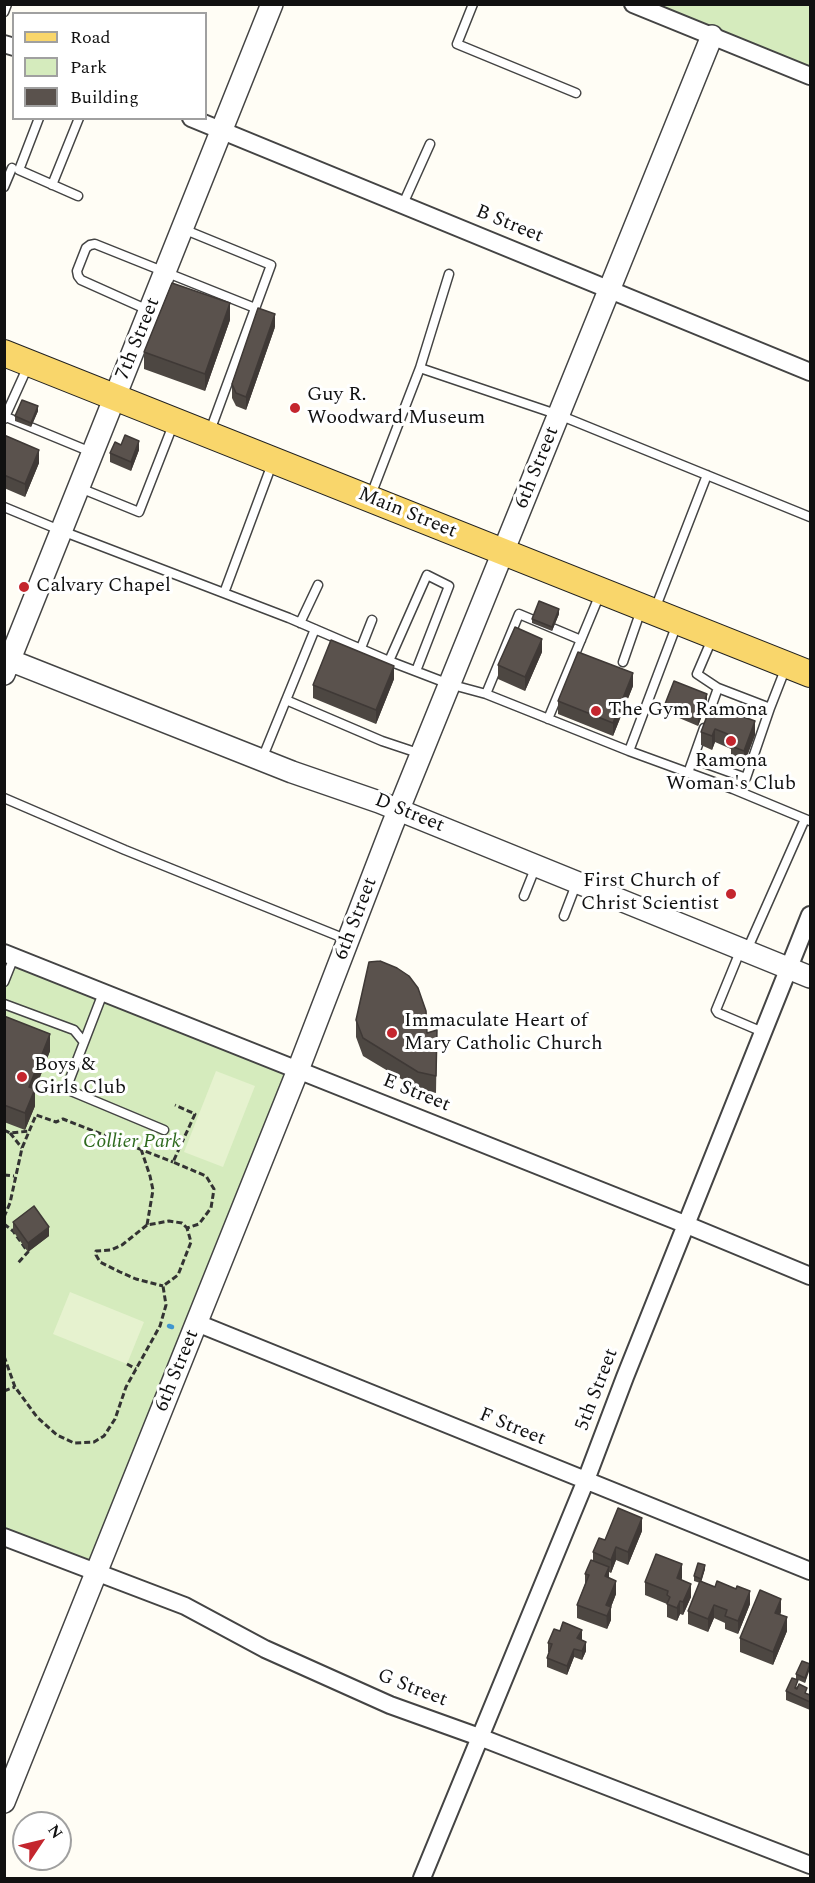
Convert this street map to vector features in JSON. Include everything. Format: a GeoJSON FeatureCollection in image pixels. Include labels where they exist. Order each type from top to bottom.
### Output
{"type":"FeatureCollection","features":[{"type":"Feature","properties":{"kind":"main road","name":"Main Street"},"geometry":{"type":"LineString","coordinates":[[4,353],[810,674]]}},
{"type":"Feature","properties":{"kind":"street","name":"7th Street"},"geometry":{"type":"LineString","coordinates":[[6,664],[116,398],[272,4]]}},
{"type":"Feature","properties":{"kind":"street"},"geometry":{"type":"LineString","coordinates":[[643,6],[810,76]]}},
{"type":"Feature","properties":{"kind":"street","name":"6th Street"},"geometry":{"type":"LineString","coordinates":[[4,1802],[298,1070],[449,684],[712,36]]}},
{"type":"Feature","properties":{"kind":"street","name":"B Street"},"geometry":{"type":"LineString","coordinates":[[196,120],[810,372]]}},
{"type":"Feature","properties":{"kind":"street","name":"D Street"},"geometry":{"type":"LineString","coordinates":[[6,664],[399,809],[810,977]]}},
{"type":"Feature","properties":{"kind":"street","name":"5th Street"},"geometry":{"type":"LineString","coordinates":[[422,1878],[482,1738],[586,1480],[810,915]]}},
{"type":"Feature","properties":{"kind":"street","name":"E Street"},"geometry":{"type":"LineString","coordinates":[[9,955],[810,1276]]}},
{"type":"Feature","properties":{"kind":"street","name":"F Street"},"geometry":{"type":"LineString","coordinates":[[197,1323],[810,1571]]}},
{"type":"Feature","properties":{"kind":"street","name":"G Street"},"geometry":{"type":"LineString","coordinates":[[4,1537],[185,1606],[265,1649],[390,1705],[482,1738],[810,1865]]}},
{"type":"Feature","properties":{"kind":"lane"},"geometry":{"type":"LineString","coordinates":[[4,12],[8,4]]}},
{"type":"Feature","properties":{"kind":"lane"},"geometry":{"type":"LineString","coordinates":[[473,4],[457,44],[576,93]]}},
{"type":"Feature","properties":{"kind":"lane"},"geometry":{"type":"LineString","coordinates":[[4,187],[12,167],[38,120]]}},
{"type":"Feature","properties":{"kind":"lane"},"geometry":{"type":"LineString","coordinates":[[52,185],[78,120]]}},
{"type":"Feature","properties":{"kind":"lane"},"geometry":{"type":"LineString","coordinates":[[403,204],[430,144]]}},
{"type":"Feature","properties":{"kind":"lane"},"geometry":{"type":"LineString","coordinates":[[12,167],[78,196]]}},
{"type":"Feature","properties":{"kind":"lane"},"geometry":{"type":"LineString","coordinates":[[183,229],[271,265],[209,435]]}},
{"type":"Feature","properties":{"kind":"lane"},"geometry":{"type":"LineString","coordinates":[[150,311],[81,280],[77,271],[86,248],[95,244],[255,308]]}},
{"type":"Feature","properties":{"kind":"lane"},"geometry":{"type":"LineString","coordinates":[[370,499],[420,368],[450,274]]}},
{"type":"Feature","properties":{"kind":"lane"},"geometry":{"type":"LineString","coordinates":[[29,363],[5,418],[93,453]]}},
{"type":"Feature","properties":{"kind":"lane"},"geometry":{"type":"LineString","coordinates":[[420,368],[559,415],[810,517]]}},
{"type":"Feature","properties":{"kind":"lane"},"geometry":{"type":"LineString","coordinates":[[79,488],[139,512],[174,421]]}},
{"type":"Feature","properties":{"kind":"lane"},"geometry":{"type":"LineString","coordinates":[[224,593],[274,460]]}},
{"type":"Feature","properties":{"kind":"lane"},"geometry":{"type":"LineString","coordinates":[[623,662],[707,475]]}},
{"type":"Feature","properties":{"kind":"lane"},"geometry":{"type":"LineString","coordinates":[[4,507],[300,623],[389,661],[449,684],[486,694],[629,752],[733,789],[808,820],[716,1010],[718,1013],[765,1033]]}},
{"type":"Feature","properties":{"kind":"lane"},"geometry":{"type":"LineString","coordinates":[[389,661],[427,575],[449,586],[416,671]]}},
{"type":"Feature","properties":{"kind":"lane"},"geometry":{"type":"LineString","coordinates":[[300,623],[318,585]]}},
{"type":"Feature","properties":{"kind":"lane"},"geometry":{"type":"LineString","coordinates":[[548,719],[601,591]]}},
{"type":"Feature","properties":{"kind":"lane"},"geometry":{"type":"LineString","coordinates":[[486,694],[519,614],[581,640]]}},
{"type":"Feature","properties":{"kind":"lane"},"geometry":{"type":"LineString","coordinates":[[361,648],[372,620]]}},
{"type":"Feature","properties":{"kind":"lane"},"geometry":{"type":"LineString","coordinates":[[629,752],[678,621]]}},
{"type":"Feature","properties":{"kind":"lane"},"geometry":{"type":"LineString","coordinates":[[261,760],[315,629]]}},
{"type":"Feature","properties":{"kind":"lane"},"geometry":{"type":"LineString","coordinates":[[714,635],[697,674],[718,688],[770,708]]}},
{"type":"Feature","properties":{"kind":"lane"},"geometry":{"type":"LineString","coordinates":[[693,759],[746,778],[786,664]]}},
{"type":"Feature","properties":{"kind":"lane"},"geometry":{"type":"LineString","coordinates":[[688,773],[718,688]]}},
{"type":"Feature","properties":{"kind":"lane"},"geometry":{"type":"LineString","coordinates":[[286,700],[382,741],[421,754]]}},
{"type":"Feature","properties":{"kind":"lane"},"geometry":{"type":"LineString","coordinates":[[4,798],[349,941]]}},
{"type":"Feature","properties":{"kind":"lane"},"geometry":{"type":"LineString","coordinates":[[524,896],[536,865]]}},
{"type":"Feature","properties":{"kind":"lane"},"geometry":{"type":"LineString","coordinates":[[564,916],[577,882]]}},
{"type":"Feature","properties":{"kind":"lane"},"geometry":{"type":"LineString","coordinates":[[4,982],[9,955]]}},
{"type":"Feature","properties":{"kind":"lane"},"geometry":{"type":"LineString","coordinates":[[104,993],[83,1041],[66,1089],[164,1130]]}},
{"type":"Feature","properties":{"kind":"lane"},"geometry":{"type":"LineString","coordinates":[[4,1004],[74,1030],[83,1041]]}},
{"type":"Feature","properties":{"kind":"path"},"geometry":{"type":"LineString","coordinates":[[173,1162],[195,1114],[175,1105]]}},
{"type":"Feature","properties":{"kind":"path"},"geometry":{"type":"LineString","coordinates":[[4,1217],[10,1203],[14,1176],[22,1148],[36,1115],[56,1122],[63,1119],[206,1176],[214,1189],[211,1208],[199,1224],[187,1228]]}},
{"type":"Feature","properties":{"kind":"path"},"geometry":{"type":"LineString","coordinates":[[4,1130],[10,1133],[22,1148]]}},
{"type":"Feature","properties":{"kind":"path"},"geometry":{"type":"LineString","coordinates":[[10,1133],[30,1131]]}},
{"type":"Feature","properties":{"kind":"path"},"geometry":{"type":"LineString","coordinates":[[141,1149],[153,1190],[147,1225]]}},
{"type":"Feature","properties":{"kind":"path"},"geometry":{"type":"LineString","coordinates":[[4,1175],[14,1176]]}},
{"type":"Feature","properties":{"kind":"path"},"geometry":{"type":"LineString","coordinates":[[4,1203],[10,1203]]}},
{"type":"Feature","properties":{"kind":"path"},"geometry":{"type":"LineString","coordinates":[[169,1221],[182,1223],[187,1228],[191,1242],[178,1275],[164,1286],[136,1279],[100,1262],[96,1251],[111,1250],[122,1245],[147,1225],[169,1221]]}},
{"type":"Feature","properties":{"kind":"path"},"geometry":{"type":"LineString","coordinates":[[4,1224],[13,1231],[28,1252],[17,1264]]}},
{"type":"Feature","properties":{"kind":"path"},"geometry":{"type":"LineString","coordinates":[[4,1356],[15,1388],[38,1417],[57,1435],[74,1443],[94,1442],[104,1436],[116,1419],[126,1387],[160,1326],[165,1312],[164,1286]]}},
{"type":"Feature","properties":{"kind":"path"},"geometry":{"type":"LineString","coordinates":[[127,1364],[136,1369]]}},
{"type":"Feature","properties":{"kind":"path"},"geometry":{"type":"LineString","coordinates":[[4,1391],[15,1388]]}},
{"type":"Feature","properties":{"kind":"green space"},"geometry":{"type":"Polygon","coordinates":[[[635,5],[810,5],[810,75],[635,5]]]}},
{"type":"Feature","properties":{"kind":"green space","name":"Collier Park"},"geometry":{"type":"Polygon","coordinates":[[[4,954],[297,1071],[96,1574],[5,1538],[4,954]]]}},
{"type":"Feature","properties":{"kind":"green space"},"geometry":{"type":"Polygon","coordinates":[[[216,1071],[255,1086],[223,1167],[184,1152],[216,1071]]]}},
{"type":"Feature","properties":{"kind":"green space"},"geometry":{"type":"Polygon","coordinates":[[[70,1292],[144,1322],[127,1364],[53,1334],[70,1292]]]}},
{"type":"Feature","properties":{"kind":"building"},"geometry":{"type":"Polygon","coordinates":[[[172,283],[230,303],[205,374],[144,352],[172,283]]]}},
{"type":"Feature","properties":{"kind":"building"},"geometry":{"type":"Polygon","coordinates":[[[258,308],[275,314],[246,397],[236,393],[232,384],[258,308]]]}},
{"type":"Feature","properties":{"kind":"building"},"geometry":{"type":"Polygon","coordinates":[[[22,400],[38,406],[31,423],[15,416],[22,400]]]}},
{"type":"Feature","properties":{"kind":"building"},"geometry":{"type":"Polygon","coordinates":[[[4,435],[39,450],[25,484],[4,475],[4,435]]]}},
{"type":"Feature","properties":{"kind":"building"},"geometry":{"type":"Polygon","coordinates":[[[125,435],[139,441],[131,462],[110,453],[115,442],[121,445],[125,435]]]}},
{"type":"Feature","properties":{"kind":"building"},"geometry":{"type":"Polygon","coordinates":[[[539,601],[559,609],[552,627],[532,619],[539,601]]]}},
{"type":"Feature","properties":{"kind":"building"},"geometry":{"type":"Polygon","coordinates":[[[515,627],[542,639],[525,677],[498,665],[515,627]]]}},
{"type":"Feature","properties":{"kind":"building"},"geometry":{"type":"Polygon","coordinates":[[[331,640],[394,666],[376,710],[313,685],[331,640]]]}},
{"type":"Feature","properties":{"kind":"building"},"geometry":{"type":"Polygon","coordinates":[[[578,652],[633,673],[613,723],[558,701],[578,652]]]}},
{"type":"Feature","properties":{"kind":"building"},"geometry":{"type":"Polygon","coordinates":[[[674,681],[707,694],[698,717],[665,704],[674,681]]]}},
{"type":"Feature","properties":{"kind":"building"},"geometry":{"type":"Polygon","coordinates":[[[711,705],[755,721],[744,751],[731,746],[735,737],[715,729],[712,736],[701,732],[711,705]]]}},
{"type":"Feature","properties":{"kind":"building","name":"Immaculate Heart of Mary Catholic Church"},"geometry":{"type":"Polygon","coordinates":[[[380,961],[409,976],[418,988],[426,1011],[427,1033],[437,1030],[436,1076],[418,1072],[363,1038],[356,1020],[369,962],[380,961]]]}},
{"type":"Feature","properties":{"kind":"building","name":"Boys & Girls Club"},"geometry":{"type":"Polygon","coordinates":[[[4,1016],[50,1034],[29,1087],[35,1089],[25,1113],[4,1105],[4,1016]]]}},
{"type":"Feature","properties":{"kind":"building"},"geometry":{"type":"Polygon","coordinates":[[[34,1206],[49,1227],[28,1243],[13,1222],[34,1206]]]}},
{"type":"Feature","properties":{"kind":"building"},"geometry":{"type":"Polygon","coordinates":[[[618,1508],[642,1518],[628,1552],[616,1547],[611,1560],[593,1552],[599,1538],[605,1540],[618,1508]]]}},
{"type":"Feature","properties":{"kind":"building"},"geometry":{"type":"Polygon","coordinates":[[[656,1554],[682,1564],[677,1578],[691,1584],[683,1602],[680,1601],[677,1608],[667,1604],[670,1597],[667,1595],[668,1591],[645,1582],[656,1554]]]}},
{"type":"Feature","properties":{"kind":"building"},"geometry":{"type":"Polygon","coordinates":[[[591,1560],[609,1567],[605,1576],[616,1581],[606,1605],[611,1607],[607,1616],[577,1605],[589,1575],[585,1574],[591,1560]]]}},
{"type":"Feature","properties":{"kind":"building"},"geometry":{"type":"Polygon","coordinates":[[[698,1563],[705,1565],[701,1579],[694,1576],[698,1563]]]}},
{"type":"Feature","properties":{"kind":"building"},"geometry":{"type":"Polygon","coordinates":[[[700,1581],[715,1587],[717,1581],[736,1589],[737,1586],[750,1591],[738,1621],[725,1616],[727,1610],[714,1605],[708,1619],[688,1611],[700,1581]]]}},
{"type":"Feature","properties":{"kind":"building"},"geometry":{"type":"Polygon","coordinates":[[[760,1590],[781,1599],[775,1613],[787,1617],[773,1652],[740,1638],[760,1590]]]}},
{"type":"Feature","properties":{"kind":"building"},"geometry":{"type":"Polygon","coordinates":[[[563,1622],[582,1630],[577,1638],[586,1642],[582,1651],[574,1649],[567,1666],[547,1658],[552,1644],[548,1643],[554,1629],[560,1631],[563,1622]]]}},
{"type":"Feature","properties":{"kind":"building"},"geometry":{"type":"Polygon","coordinates":[[[802,1661],[810,1664],[805,1678],[796,1674],[802,1661]]]}},
{"type":"Feature","properties":{"kind":"building"},"geometry":{"type":"Polygon","coordinates":[[[792,1678],[798,1680],[795,1688],[797,1689],[799,1684],[807,1688],[805,1693],[810,1695],[810,1702],[786,1691],[792,1678]]]}},
{"type":"Feature","properties":{"kind":"place","name":"Guy R. Woodward Museum"},"geometry":{"type":"Point","coordinates":[295,408]}},
{"type":"Feature","properties":{"kind":"place","name":"Calvary Chapel"},"geometry":{"type":"Point","coordinates":[24,587]}},
{"type":"Feature","properties":{"kind":"place","name":"The Gym Ramona"},"geometry":{"type":"Point","coordinates":[596,711]}},
{"type":"Feature","properties":{"kind":"place","name":"Ramona Woman's Club"},"geometry":{"type":"Point","coordinates":[731,741]}},
{"type":"Feature","properties":{"kind":"place","name":"First Church of Christ Scientist"},"geometry":{"type":"Point","coordinates":[731,894]}},
{"type":"Feature","properties":{"kind":"place","name":"Immaculate Heart of Mary Catholic Church"},"geometry":{"type":"Point","coordinates":[392,1033]}},
{"type":"Feature","properties":{"kind":"place","name":"Boys & Girls Club"},"geometry":{"type":"Point","coordinates":[22,1077]}}]}
